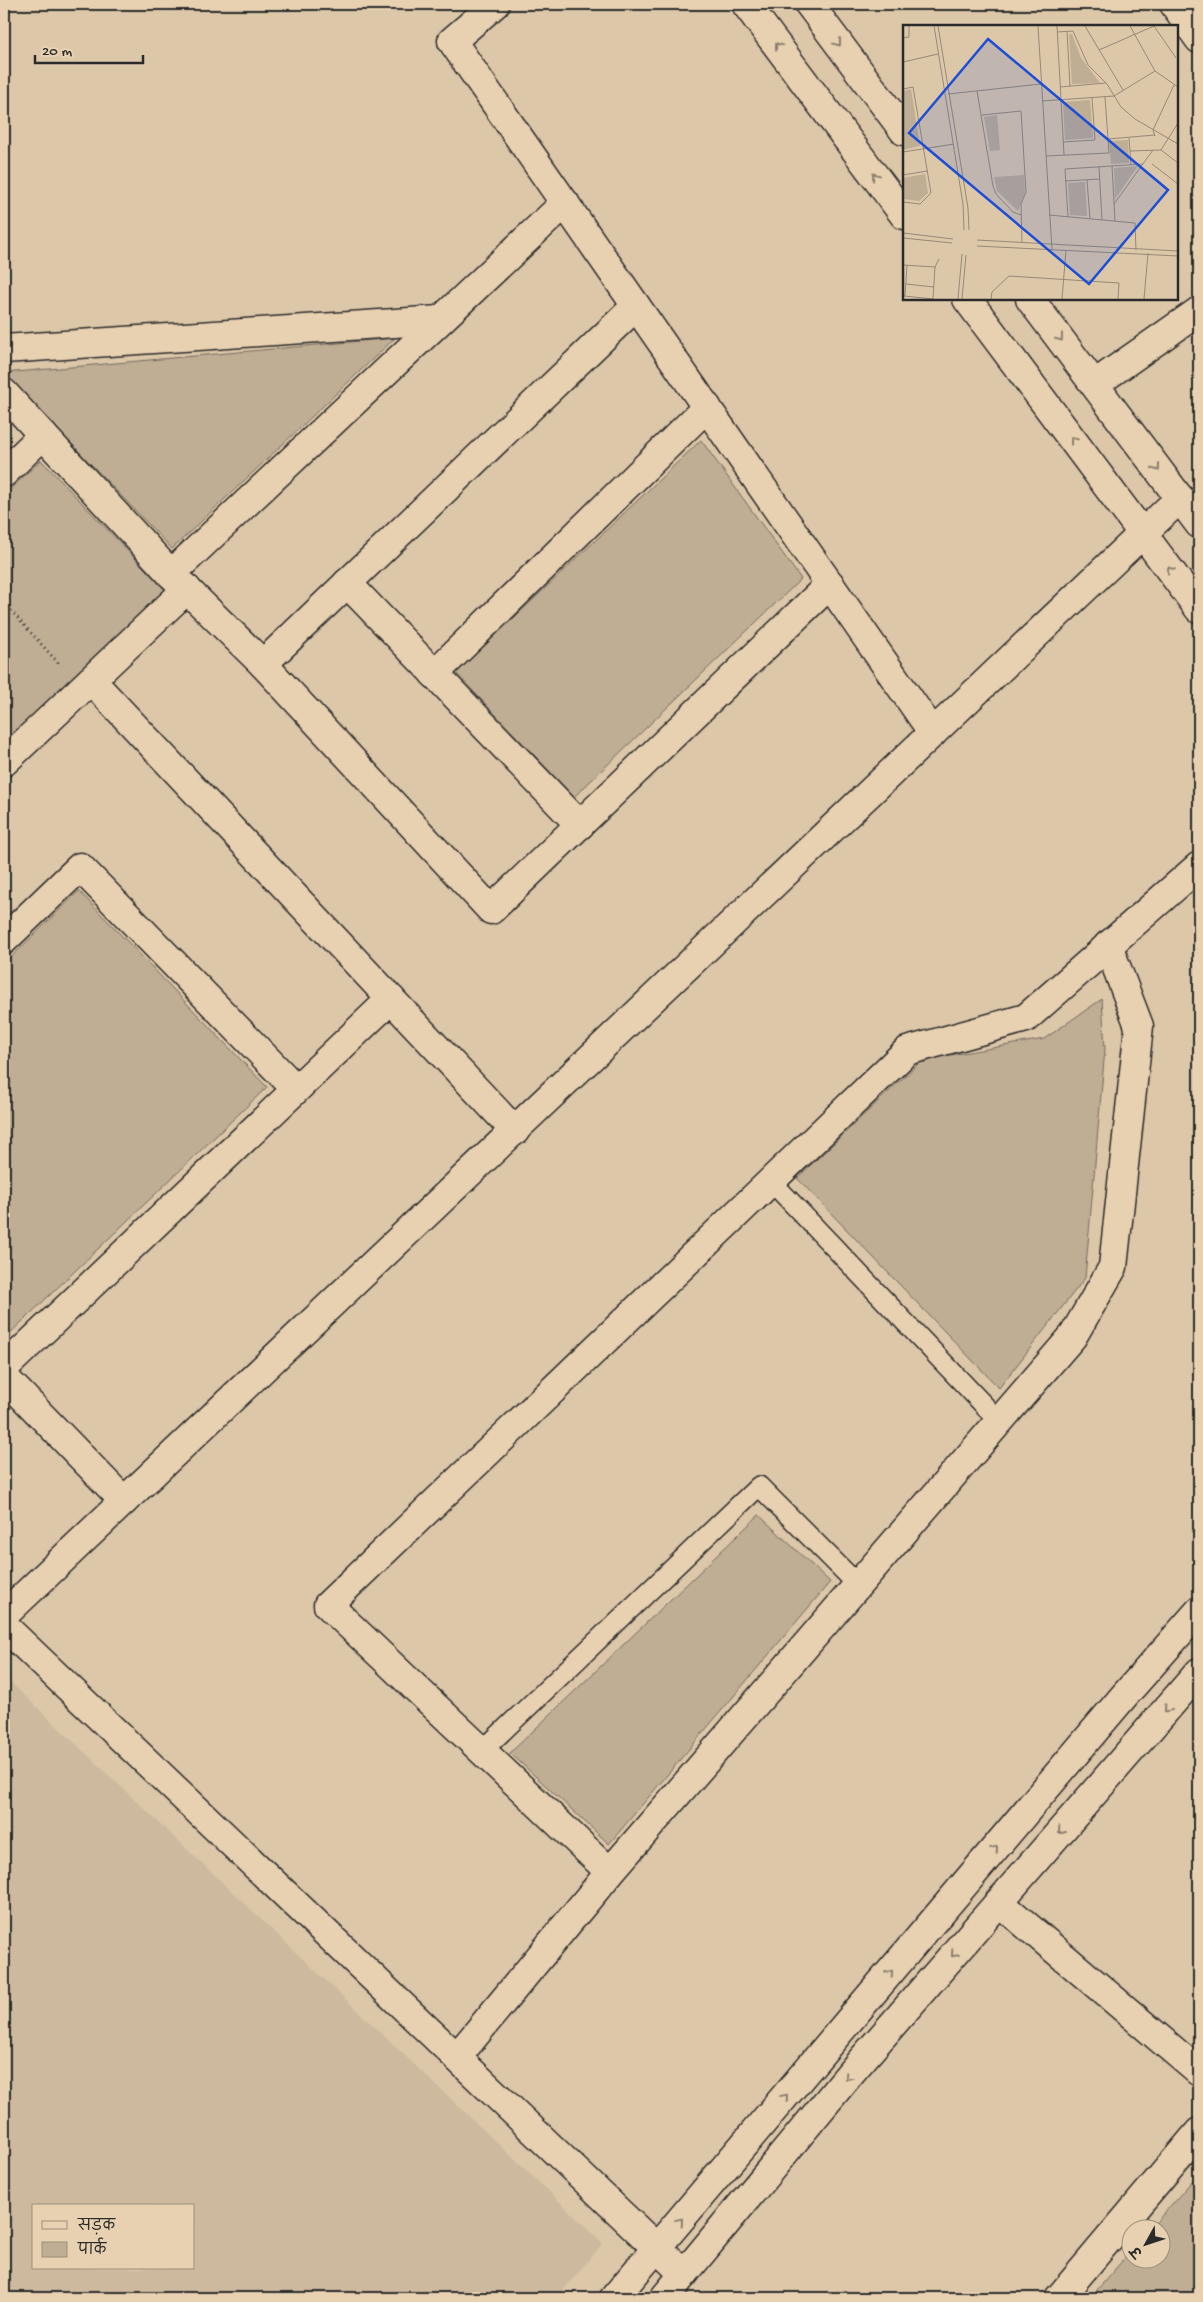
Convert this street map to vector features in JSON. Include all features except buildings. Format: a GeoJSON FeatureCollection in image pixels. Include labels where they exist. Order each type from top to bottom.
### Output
{"type":"FeatureCollection","features":[{"type":"Feature","properties":{"kind":"street"},"geometry":{"type":"LineString","coordinates":[[494,4],[452,41],[708,407],[933,734]]}},
{"type":"Feature","properties":{"kind":"street"},"geometry":{"type":"LineString","coordinates":[[746,4],[903,214]]}},
{"type":"Feature","properties":{"kind":"street"},"geometry":{"type":"LineString","coordinates":[[809,4],[903,130]]}},
{"type":"Feature","properties":{"kind":"street"},"geometry":{"type":"LineString","coordinates":[[1174,4],[1199,39]]}},
{"type":"Feature","properties":{"kind":"street"},"geometry":{"type":"LineString","coordinates":[[4,762],[86,684],[179,581],[440,320],[565,203]]}},
{"type":"Feature","properties":{"kind":"street"},"geometry":{"type":"LineString","coordinates":[[968,300],[1199,609]]}},
{"type":"Feature","properties":{"kind":"street"},"geometry":{"type":"LineString","coordinates":[[1031,300],[1199,524]]}},
{"type":"Feature","properties":{"kind":"street"},"geometry":{"type":"LineString","coordinates":[[263,664],[636,306]]}},
{"type":"Feature","properties":{"kind":"street"},"geometry":{"type":"LineString","coordinates":[[1095,384],[1199,311]]}},
{"type":"Feature","properties":{"kind":"street"},"geometry":{"type":"LineString","coordinates":[[4,348],[440,320]]}},
{"type":"Feature","properties":{"kind":"street"},"geometry":{"type":"LineString","coordinates":[[4,393],[179,581],[263,664],[491,910],[830,584]]}},
{"type":"Feature","properties":{"kind":"street"},"geometry":{"type":"LineString","coordinates":[[434,674],[708,407]]}},
{"type":"Feature","properties":{"kind":"street"},"geometry":{"type":"LineString","coordinates":[[4,473],[43,435]]}},
{"type":"Feature","properties":{"kind":"street"},"geometry":{"type":"LineString","coordinates":[[4,1615],[1180,498]]}},
{"type":"Feature","properties":{"kind":"street"},"geometry":{"type":"LineString","coordinates":[[347,583],[580,824]]}},
{"type":"Feature","properties":{"kind":"street"},"geometry":{"type":"LineString","coordinates":[[86,684],[515,1130]]}},
{"type":"Feature","properties":{"kind":"street"},"geometry":{"type":"LineString","coordinates":[[610,1872],[328,1605],[907,1051],[1026,1018],[1199,866]]}},
{"type":"Feature","properties":{"kind":"street"},"geometry":{"type":"LineString","coordinates":[[4,940],[80,867],[296,1090]]}},
{"type":"Feature","properties":{"kind":"street"},"geometry":{"type":"LineString","coordinates":[[457,2057],[610,1872],[1073,1336],[1113,1267],[1139,1026],[1108,945]]}},
{"type":"Feature","properties":{"kind":"street"},"geometry":{"type":"LineString","coordinates":[[4,1368],[391,999]]}},
{"type":"Feature","properties":{"kind":"street"},"geometry":{"type":"LineString","coordinates":[[4,1377],[124,1501]]}},
{"type":"Feature","properties":{"kind":"street"},"geometry":{"type":"LineString","coordinates":[[614,2298],[1124,1696],[1199,1611]]}},
{"type":"Feature","properties":{"kind":"street"},"geometry":{"type":"LineString","coordinates":[[4,1626],[684,2274]]}},
{"type":"Feature","properties":{"kind":"street"},"geometry":{"type":"LineString","coordinates":[[664,2298],[853,2070],[1199,1672]]}},
{"type":"Feature","properties":{"kind":"street"},"geometry":{"type":"LineString","coordinates":[[999,1902],[1199,2072]]}},
{"type":"Feature","properties":{"kind":"street"},"geometry":{"type":"LineString","coordinates":[[1059,2298],[1199,2132]]}},
{"type":"Feature","properties":{"kind":"lane"},"geometry":{"type":"LineString","coordinates":[[771,1181],[999,1421]]}},
{"type":"Feature","properties":{"kind":"lane"},"geometry":{"type":"LineString","coordinates":[[482,1751],[759,1486],[858,1585]]}},
{"type":"Feature","properties":{"kind":"path"},"geometry":{"type":"LineString","coordinates":[[4,603],[86,684]]}},
{"type":"Feature","properties":{"kind":"shaded area"},"geometry":{"type":"Polygon","coordinates":[[[4,1676],[603,2243],[557,2298],[4,2298],[4,1676]]]}},
{"type":"Feature","properties":{"kind":"green space"},"geometry":{"type":"Polygon","coordinates":[[[395,338],[172,549],[4,373],[395,338]]]}},
{"type":"Feature","properties":{"kind":"green space"},"geometry":{"type":"Polygon","coordinates":[[[701,440],[801,579],[574,797],[456,673],[701,440]]]}},
{"type":"Feature","properties":{"kind":"green space"},"geometry":{"type":"Polygon","coordinates":[[[41,460],[166,591],[4,745],[4,495],[41,460]]]}},
{"type":"Feature","properties":{"kind":"green space"},"geometry":{"type":"Polygon","coordinates":[[[79,891],[267,1087],[4,1339],[4,964],[79,891]]]}},
{"type":"Feature","properties":{"kind":"green space"},"geometry":{"type":"Polygon","coordinates":[[[1102,999],[1105,1049],[1085,1278],[999,1388],[797,1178],[922,1060],[1044,1039],[1102,999]]]}},
{"type":"Feature","properties":{"kind":"green space"},"geometry":{"type":"Polygon","coordinates":[[[759,1515],[830,1582],[609,1844],[510,1753],[759,1515]]]}},
{"type":"Feature","properties":{"kind":"green space"},"geometry":{"type":"Polygon","coordinates":[[[1199,2173],[1199,2298],[1090,2298],[1120,2264],[1120,2270],[1170,2270],[1170,2220],[1158,2220],[1199,2173]]]}}]}
